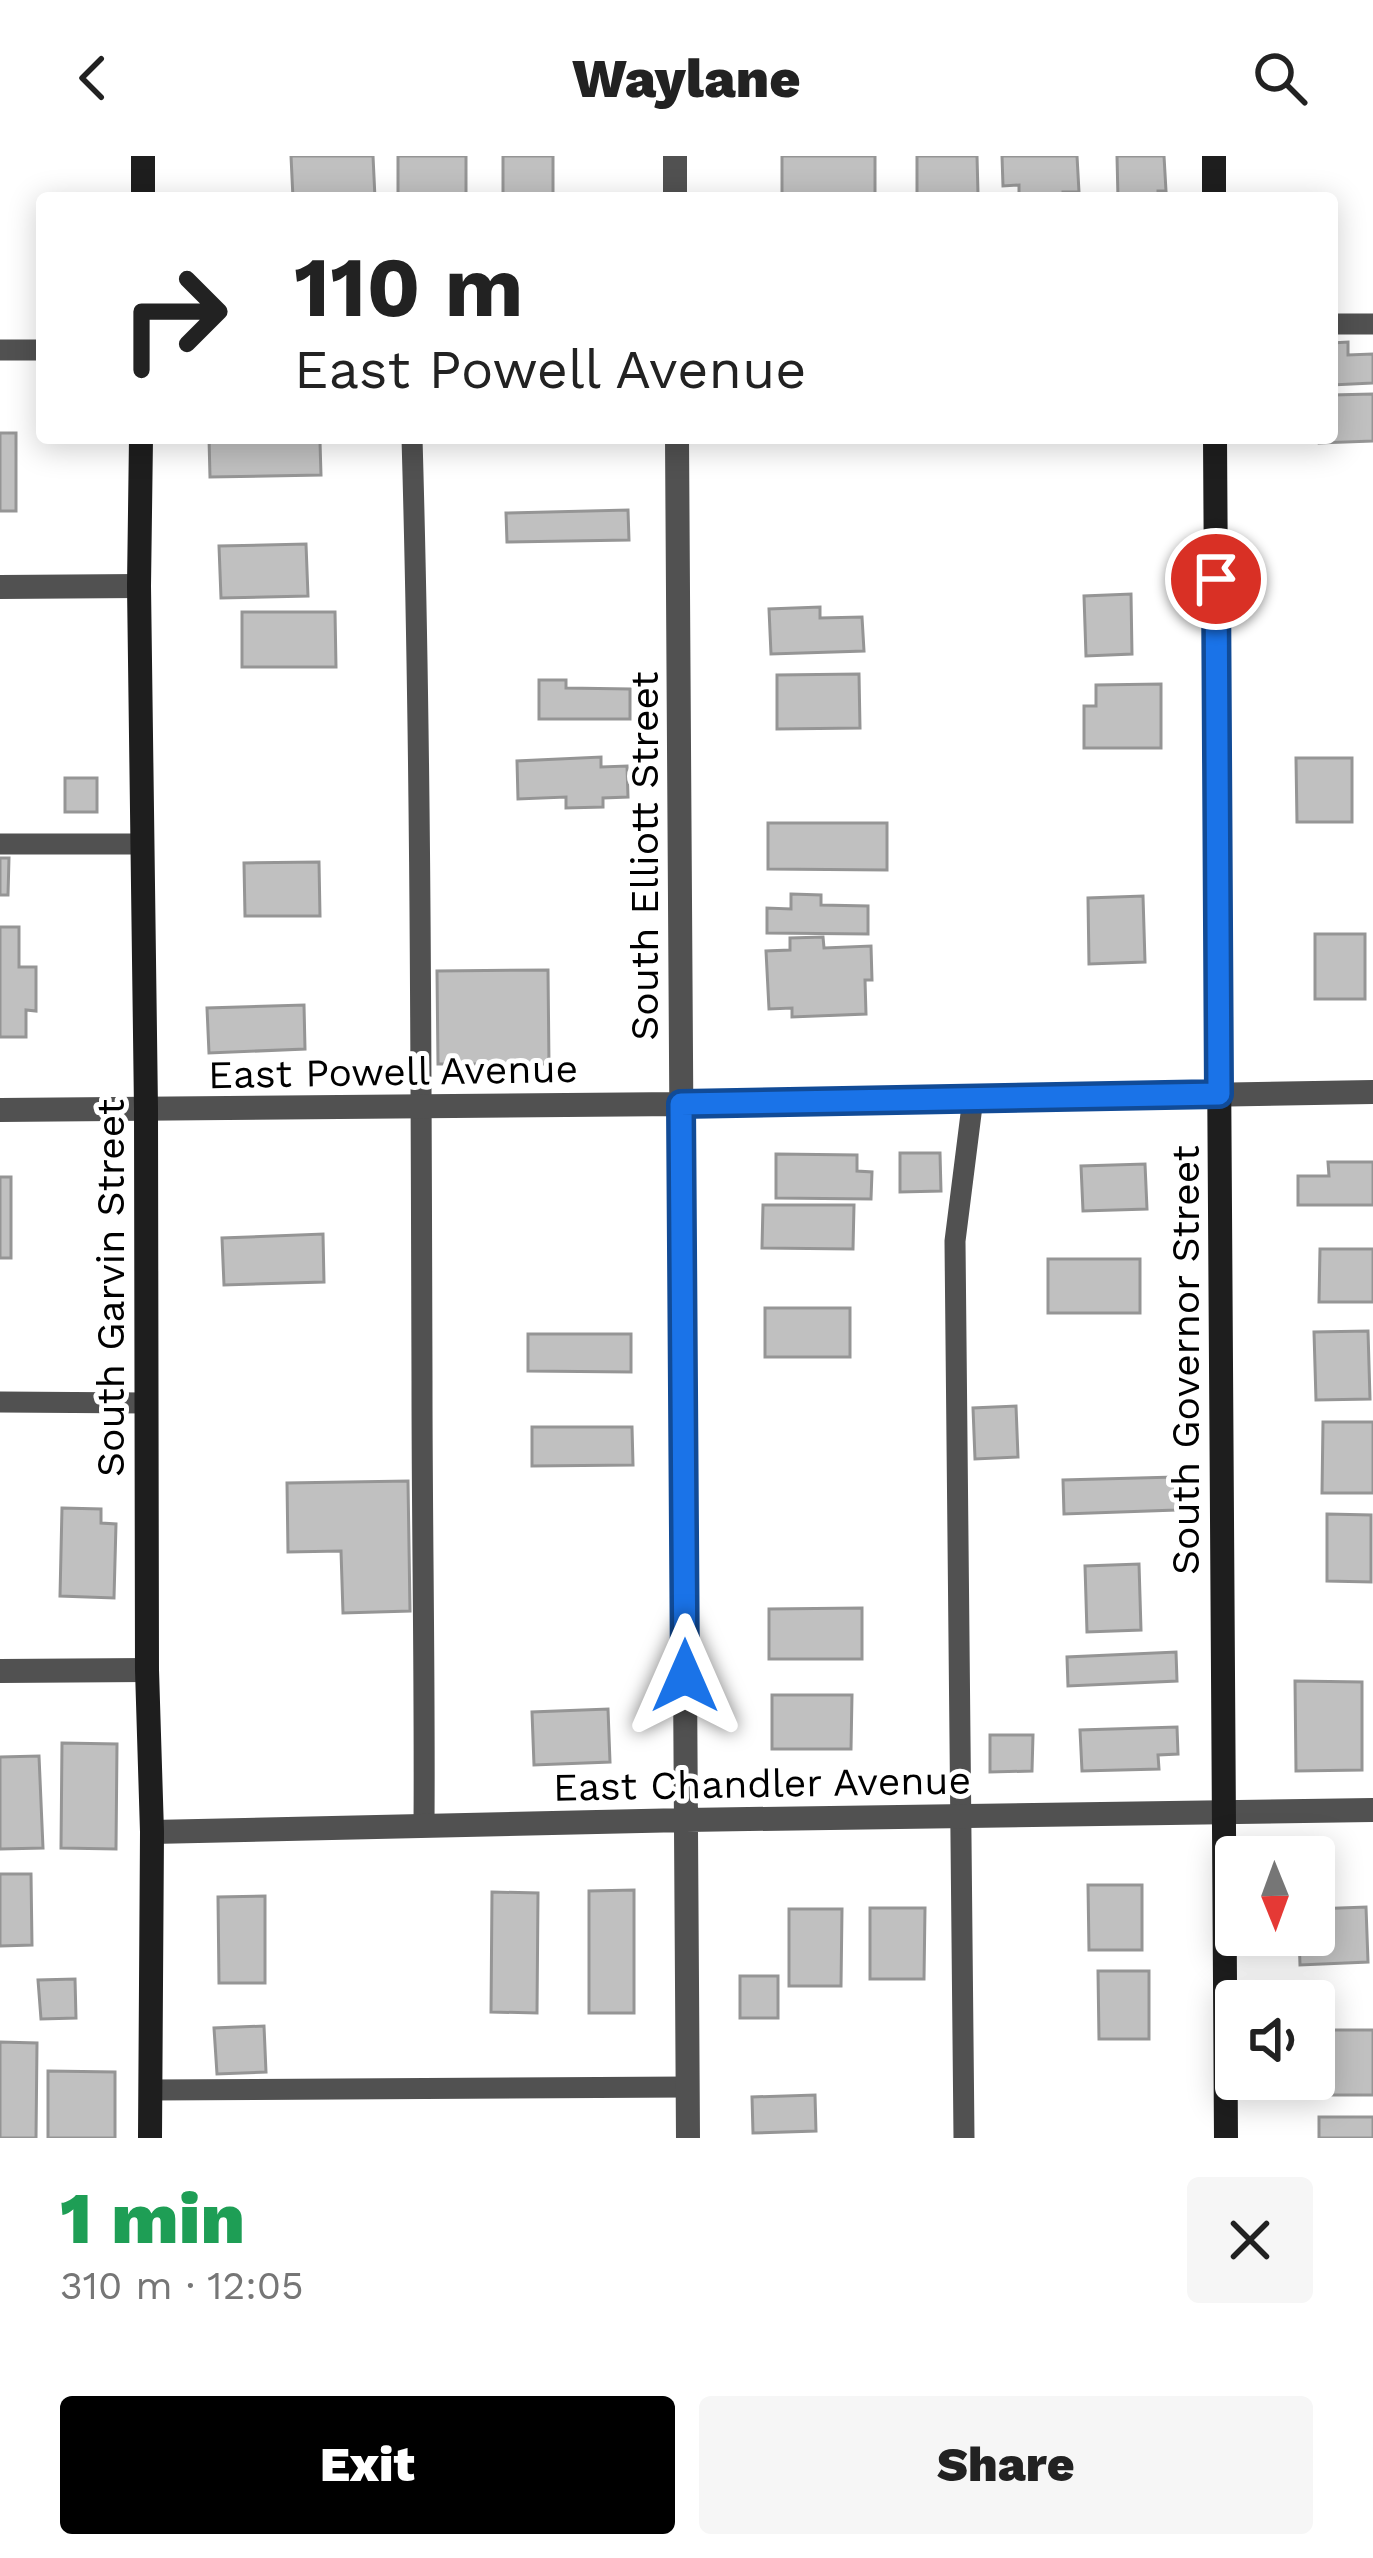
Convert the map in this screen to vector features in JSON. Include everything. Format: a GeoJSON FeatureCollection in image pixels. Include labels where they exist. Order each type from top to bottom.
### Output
{"type":"FeatureCollection","features":[{"type":"Feature","properties":{"kind":"street"},"geometry":{"type":"LineString","coordinates":[[142,192],[143,156]]}},
{"type":"Feature","properties":{"kind":"street"},"geometry":{"type":"LineString","coordinates":[[675,156],[675,192]]}},
{"type":"Feature","properties":{"kind":"street"},"geometry":{"type":"LineString","coordinates":[[1214,156],[1214,192]]}},
{"type":"Feature","properties":{"kind":"street","name":"South Garvin Street"},"geometry":{"type":"LineString","coordinates":[[140,444],[152,1832],[150,2138]]}},
{"type":"Feature","properties":{"kind":"street","name":"South Elliott Street"},"geometry":{"type":"LineString","coordinates":[[676,444],[688,2138]]}},
{"type":"Feature","properties":{"kind":"street","name":"South Governor Street"},"geometry":{"type":"LineString","coordinates":[[1215,444],[1226,2138]]}},
{"type":"Feature","properties":{"kind":"street"},"geometry":{"type":"LineString","coordinates":[[0,587],[139,586]]}},
{"type":"Feature","properties":{"kind":"street","name":"East Powell Avenue"},"geometry":{"type":"LineString","coordinates":[[0,1110],[1373,1092]]}},
{"type":"Feature","properties":{"kind":"street"},"geometry":{"type":"LineString","coordinates":[[0,1671],[147,1670]]}},
{"type":"Feature","properties":{"kind":"street","name":"East Chandler Avenue"},"geometry":{"type":"LineString","coordinates":[[152,1832],[1373,1810]]}},
{"type":"Feature","properties":{"kind":"lane"},"geometry":{"type":"LineString","coordinates":[[1338,324],[1373,324]]}},
{"type":"Feature","properties":{"kind":"lane"},"geometry":{"type":"LineString","coordinates":[[0,350],[36,350]]}},
{"type":"Feature","properties":{"kind":"lane"},"geometry":{"type":"LineString","coordinates":[[412,444],[422,1107],[424,1826]]}},
{"type":"Feature","properties":{"kind":"lane"},"geometry":{"type":"LineString","coordinates":[[0,844],[142,844]]}},
{"type":"Feature","properties":{"kind":"lane"},"geometry":{"type":"LineString","coordinates":[[964,2138],[955,1241],[973,1098]]}},
{"type":"Feature","properties":{"kind":"lane"},"geometry":{"type":"LineString","coordinates":[[0,1402],[147,1403]]}},
{"type":"Feature","properties":{"kind":"lane"},"geometry":{"type":"LineString","coordinates":[[151,2090],[688,2087]]}},
{"type":"Feature","properties":{"kind":"building"},"geometry":{"type":"Polygon","coordinates":[[[291,156],[373,156],[375,192],[293,192],[291,156]]]}},
{"type":"Feature","properties":{"kind":"building"},"geometry":{"type":"Polygon","coordinates":[[[398,156],[466,156],[466,192],[398,192],[398,156]]]}},
{"type":"Feature","properties":{"kind":"building"},"geometry":{"type":"Polygon","coordinates":[[[503,156],[553,156],[553,192],[503,192],[503,156]]]}},
{"type":"Feature","properties":{"kind":"building"},"geometry":{"type":"Polygon","coordinates":[[[782,156],[875,156],[875,192],[782,192],[782,156]]]}},
{"type":"Feature","properties":{"kind":"building"},"geometry":{"type":"Polygon","coordinates":[[[917,156],[977,156],[978,192],[917,192],[917,156]]]}},
{"type":"Feature","properties":{"kind":"building"},"geometry":{"type":"Polygon","coordinates":[[[1002,156],[1077,156],[1079,192],[1019,192],[1019,185],[1003,186],[1002,156]]]}},
{"type":"Feature","properties":{"kind":"building"},"geometry":{"type":"Polygon","coordinates":[[[1117,156],[1164,156],[1166,191],[1118,192],[1117,156]]]}},
{"type":"Feature","properties":{"kind":"building"},"geometry":{"type":"Polygon","coordinates":[[[1348,342],[1348,355],[1373,354],[1373,383],[1338,385],[1338,343],[1348,342]]]}},
{"type":"Feature","properties":{"kind":"building"},"geometry":{"type":"Polygon","coordinates":[[[1373,394],[1373,441],[1338,442],[1338,395],[1373,394]]]}},
{"type":"Feature","properties":{"kind":"building"},"geometry":{"type":"Polygon","coordinates":[[[0,433],[16,433],[16,511],[0,511],[0,433]]]}},
{"type":"Feature","properties":{"kind":"building"},"geometry":{"type":"Polygon","coordinates":[[[209,444],[320,444],[321,475],[210,477],[209,444]]]}},
{"type":"Feature","properties":{"kind":"building"},"geometry":{"type":"Polygon","coordinates":[[[628,510],[629,540],[507,542],[506,513],[628,510]]]}},
{"type":"Feature","properties":{"kind":"building"},"geometry":{"type":"Polygon","coordinates":[[[306,544],[308,596],[221,598],[219,546],[306,544]]]}},
{"type":"Feature","properties":{"kind":"building"},"geometry":{"type":"Polygon","coordinates":[[[1131,594],[1132,654],[1086,656],[1084,596],[1131,594]]]}},
{"type":"Feature","properties":{"kind":"building"},"geometry":{"type":"Polygon","coordinates":[[[820,607],[820,618],[862,617],[864,651],[771,654],[769,609],[820,607]]]}},
{"type":"Feature","properties":{"kind":"building"},"geometry":{"type":"Polygon","coordinates":[[[242,612],[335,612],[336,667],[242,667],[242,612]]]}},
{"type":"Feature","properties":{"kind":"building"},"geometry":{"type":"Polygon","coordinates":[[[859,674],[860,728],[777,729],[777,675],[859,674]]]}},
{"type":"Feature","properties":{"kind":"building"},"geometry":{"type":"Polygon","coordinates":[[[539,680],[566,680],[566,688],[630,689],[630,719],[539,719],[539,680]]]}},
{"type":"Feature","properties":{"kind":"building"},"geometry":{"type":"Polygon","coordinates":[[[1161,684],[1161,748],[1084,748],[1084,706],[1096,706],[1096,685],[1161,684]]]}},
{"type":"Feature","properties":{"kind":"building"},"geometry":{"type":"Polygon","coordinates":[[[601,757],[601,767],[627,766],[628,797],[603,798],[603,807],[566,808],[566,797],[518,799],[517,761],[601,757]]]}},
{"type":"Feature","properties":{"kind":"building"},"geometry":{"type":"Polygon","coordinates":[[[1296,758],[1352,758],[1352,822],[1297,822],[1296,758]]]}},
{"type":"Feature","properties":{"kind":"building"},"geometry":{"type":"Polygon","coordinates":[[[65,778],[97,778],[97,812],[65,812],[65,778]]]}},
{"type":"Feature","properties":{"kind":"building"},"geometry":{"type":"Polygon","coordinates":[[[768,823],[887,823],[887,870],[768,869],[768,823]]]}},
{"type":"Feature","properties":{"kind":"building"},"geometry":{"type":"Polygon","coordinates":[[[0,858],[9,858],[8,895],[0,895],[0,858]]]}},
{"type":"Feature","properties":{"kind":"building"},"geometry":{"type":"Polygon","coordinates":[[[319,862],[320,916],[245,916],[244,863],[319,862]]]}},
{"type":"Feature","properties":{"kind":"building"},"geometry":{"type":"Polygon","coordinates":[[[791,894],[821,895],[821,905],[868,906],[868,934],[767,933],[767,908],[791,909],[791,894]]]}},
{"type":"Feature","properties":{"kind":"building"},"geometry":{"type":"Polygon","coordinates":[[[1143,896],[1145,962],[1089,964],[1088,898],[1143,896]]]}},
{"type":"Feature","properties":{"kind":"building"},"geometry":{"type":"Polygon","coordinates":[[[0,927],[19,927],[19,967],[36,967],[36,1011],[26,1010],[26,1037],[0,1037],[0,927]]]}},
{"type":"Feature","properties":{"kind":"building"},"geometry":{"type":"Polygon","coordinates":[[[1315,934],[1365,934],[1365,999],[1315,999],[1315,934]]]}},
{"type":"Feature","properties":{"kind":"building"},"geometry":{"type":"Polygon","coordinates":[[[823,937],[824,948],[871,946],[866,1014],[792,1017],[792,1008],[769,1009],[766,951],[790,950],[790,938],[823,937]]]}},
{"type":"Feature","properties":{"kind":"building"},"geometry":{"type":"Polygon","coordinates":[[[548,970],[549,1064],[438,1064],[437,971],[548,970]]]}},
{"type":"Feature","properties":{"kind":"building"},"geometry":{"type":"Polygon","coordinates":[[[304,1005],[305,1049],[209,1053],[207,1008],[304,1005]]]}},
{"type":"Feature","properties":{"kind":"building"},"geometry":{"type":"Polygon","coordinates":[[[900,1153],[940,1153],[941,1191],[900,1192],[900,1153]]]}},
{"type":"Feature","properties":{"kind":"building"},"geometry":{"type":"Polygon","coordinates":[[[776,1154],[857,1155],[857,1171],[872,1172],[871,1199],[776,1198],[776,1154]]]}},
{"type":"Feature","properties":{"kind":"building"},"geometry":{"type":"Polygon","coordinates":[[[1328,1162],[1373,1162],[1373,1205],[1298,1205],[1298,1176],[1329,1176],[1328,1162]]]}},
{"type":"Feature","properties":{"kind":"building"},"geometry":{"type":"Polygon","coordinates":[[[1145,1164],[1147,1209],[1083,1211],[1081,1166],[1145,1164]]]}},
{"type":"Feature","properties":{"kind":"building"},"geometry":{"type":"Polygon","coordinates":[[[0,1177],[11,1177],[11,1258],[0,1258],[0,1177]]]}},
{"type":"Feature","properties":{"kind":"building"},"geometry":{"type":"Polygon","coordinates":[[[763,1205],[854,1205],[853,1249],[762,1248],[763,1205]]]}},
{"type":"Feature","properties":{"kind":"building"},"geometry":{"type":"Polygon","coordinates":[[[323,1234],[324,1282],[224,1285],[222,1238],[323,1234]]]}},
{"type":"Feature","properties":{"kind":"building"},"geometry":{"type":"Polygon","coordinates":[[[1320,1249],[1373,1249],[1373,1302],[1319,1302],[1320,1249]]]}},
{"type":"Feature","properties":{"kind":"building"},"geometry":{"type":"Polygon","coordinates":[[[1048,1259],[1140,1259],[1140,1313],[1048,1313],[1048,1259]]]}},
{"type":"Feature","properties":{"kind":"building"},"geometry":{"type":"Polygon","coordinates":[[[765,1308],[850,1308],[850,1357],[765,1357],[765,1308]]]}},
{"type":"Feature","properties":{"kind":"building"},"geometry":{"type":"Polygon","coordinates":[[[1368,1331],[1370,1399],[1316,1400],[1314,1332],[1368,1331]]]}},
{"type":"Feature","properties":{"kind":"building"},"geometry":{"type":"Polygon","coordinates":[[[528,1334],[631,1334],[631,1372],[528,1371],[528,1334]]]}},
{"type":"Feature","properties":{"kind":"building"},"geometry":{"type":"Polygon","coordinates":[[[1016,1406],[1018,1457],[975,1459],[973,1408],[1016,1406]]]}},
{"type":"Feature","properties":{"kind":"building"},"geometry":{"type":"Polygon","coordinates":[[[1323,1422],[1373,1422],[1373,1493],[1322,1493],[1323,1422]]]}},
{"type":"Feature","properties":{"kind":"building"},"geometry":{"type":"Polygon","coordinates":[[[532,1427],[632,1427],[633,1465],[532,1466],[532,1427]]]}},
{"type":"Feature","properties":{"kind":"building"},"geometry":{"type":"Polygon","coordinates":[[[1175,1477],[1176,1510],[1064,1514],[1063,1480],[1175,1477]]]}},
{"type":"Feature","properties":{"kind":"building"},"geometry":{"type":"Polygon","coordinates":[[[408,1481],[410,1611],[343,1613],[341,1551],[288,1552],[287,1483],[408,1481]]]}},
{"type":"Feature","properties":{"kind":"building"},"geometry":{"type":"Polygon","coordinates":[[[62,1508],[101,1509],[101,1523],[116,1524],[114,1598],[60,1596],[62,1508]]]}},
{"type":"Feature","properties":{"kind":"building"},"geometry":{"type":"Polygon","coordinates":[[[1327,1514],[1371,1515],[1371,1582],[1327,1581],[1327,1514]]]}},
{"type":"Feature","properties":{"kind":"building"},"geometry":{"type":"Polygon","coordinates":[[[1139,1564],[1141,1630],[1087,1632],[1085,1566],[1139,1564]]]}},
{"type":"Feature","properties":{"kind":"building"},"geometry":{"type":"Polygon","coordinates":[[[862,1608],[862,1659],[769,1659],[769,1609],[862,1608]]]}},
{"type":"Feature","properties":{"kind":"building"},"geometry":{"type":"Polygon","coordinates":[[[1176,1652],[1177,1681],[1068,1686],[1067,1657],[1176,1652]]]}},
{"type":"Feature","properties":{"kind":"building"},"geometry":{"type":"Polygon","coordinates":[[[1295,1681],[1362,1682],[1362,1770],[1296,1771],[1295,1681]]]}},
{"type":"Feature","properties":{"kind":"building"},"geometry":{"type":"Polygon","coordinates":[[[772,1695],[852,1695],[851,1749],[772,1749],[772,1695]]]}},
{"type":"Feature","properties":{"kind":"building"},"geometry":{"type":"Polygon","coordinates":[[[608,1709],[610,1762],[534,1765],[532,1712],[608,1709]]]}},
{"type":"Feature","properties":{"kind":"building"},"geometry":{"type":"Polygon","coordinates":[[[1177,1727],[1178,1754],[1158,1755],[1159,1769],[1082,1771],[1080,1730],[1177,1727]]]}},
{"type":"Feature","properties":{"kind":"building"},"geometry":{"type":"Polygon","coordinates":[[[990,1735],[1033,1735],[1032,1771],[990,1772],[990,1735]]]}},
{"type":"Feature","properties":{"kind":"building"},"geometry":{"type":"Polygon","coordinates":[[[62,1743],[117,1744],[116,1849],[61,1848],[62,1743]]]}},
{"type":"Feature","properties":{"kind":"building"},"geometry":{"type":"Polygon","coordinates":[[[39,1756],[43,1848],[0,1849],[0,1757],[39,1756]]]}},
{"type":"Feature","properties":{"kind":"building"},"geometry":{"type":"Polygon","coordinates":[[[0,1874],[31,1874],[32,1945],[0,1946],[0,1874]]]}},
{"type":"Feature","properties":{"kind":"building"},"geometry":{"type":"Polygon","coordinates":[[[1088,1885],[1142,1885],[1142,1950],[1089,1950],[1088,1885]]]}},
{"type":"Feature","properties":{"kind":"building"},"geometry":{"type":"Polygon","coordinates":[[[634,1890],[634,2013],[589,2013],[589,1891],[634,1890]]]}},
{"type":"Feature","properties":{"kind":"building"},"geometry":{"type":"Polygon","coordinates":[[[492,1892],[538,1893],[537,2013],[491,2012],[492,1892]]]}},
{"type":"Feature","properties":{"kind":"building"},"geometry":{"type":"Polygon","coordinates":[[[265,1896],[265,1983],[219,1983],[218,1897],[265,1896]]]}},
{"type":"Feature","properties":{"kind":"building"},"geometry":{"type":"Polygon","coordinates":[[[1366,1907],[1368,1962],[1300,1965],[1300,1956],[1335,1956],[1335,1908],[1366,1907]]]}},
{"type":"Feature","properties":{"kind":"building"},"geometry":{"type":"Polygon","coordinates":[[[870,1908],[925,1908],[924,1979],[870,1979],[870,1908]]]}},
{"type":"Feature","properties":{"kind":"building"},"geometry":{"type":"Polygon","coordinates":[[[789,1909],[842,1909],[841,1986],[789,1986],[789,1909]]]}},
{"type":"Feature","properties":{"kind":"building"},"geometry":{"type":"Polygon","coordinates":[[[1098,1971],[1149,1971],[1149,2039],[1099,2039],[1098,1971]]]}},
{"type":"Feature","properties":{"kind":"building"},"geometry":{"type":"Polygon","coordinates":[[[740,1976],[778,1976],[778,2018],[740,2018],[740,1976]]]}},
{"type":"Feature","properties":{"kind":"building"},"geometry":{"type":"Polygon","coordinates":[[[75,1979],[76,2018],[41,2019],[38,1980],[75,1979]]]}},
{"type":"Feature","properties":{"kind":"building"},"geometry":{"type":"Polygon","coordinates":[[[264,2026],[266,2072],[217,2074],[214,2028],[264,2026]]]}},
{"type":"Feature","properties":{"kind":"building"},"geometry":{"type":"Polygon","coordinates":[[[1335,2030],[1373,2030],[1373,2095],[1335,2095],[1335,2030]]]}},
{"type":"Feature","properties":{"kind":"building"},"geometry":{"type":"Polygon","coordinates":[[[0,2042],[37,2043],[36,2138],[0,2138],[0,2042]]]}},
{"type":"Feature","properties":{"kind":"building"},"geometry":{"type":"Polygon","coordinates":[[[48,2071],[115,2072],[115,2138],[48,2138],[48,2071]]]}},
{"type":"Feature","properties":{"kind":"building"},"geometry":{"type":"Polygon","coordinates":[[[815,2095],[816,2131],[753,2133],[752,2097],[815,2095]]]}},
{"type":"Feature","properties":{"kind":"building"},"geometry":{"type":"Polygon","coordinates":[[[1319,2117],[1373,2117],[1373,2138],[1319,2138],[1319,2117]]]}},
{"type":"Feature","properties":{"kind":"route"},"geometry":{"type":"LineString","coordinates":[[685,1676],[681,1104],[1219,1094],[1216,579]]}}]}
